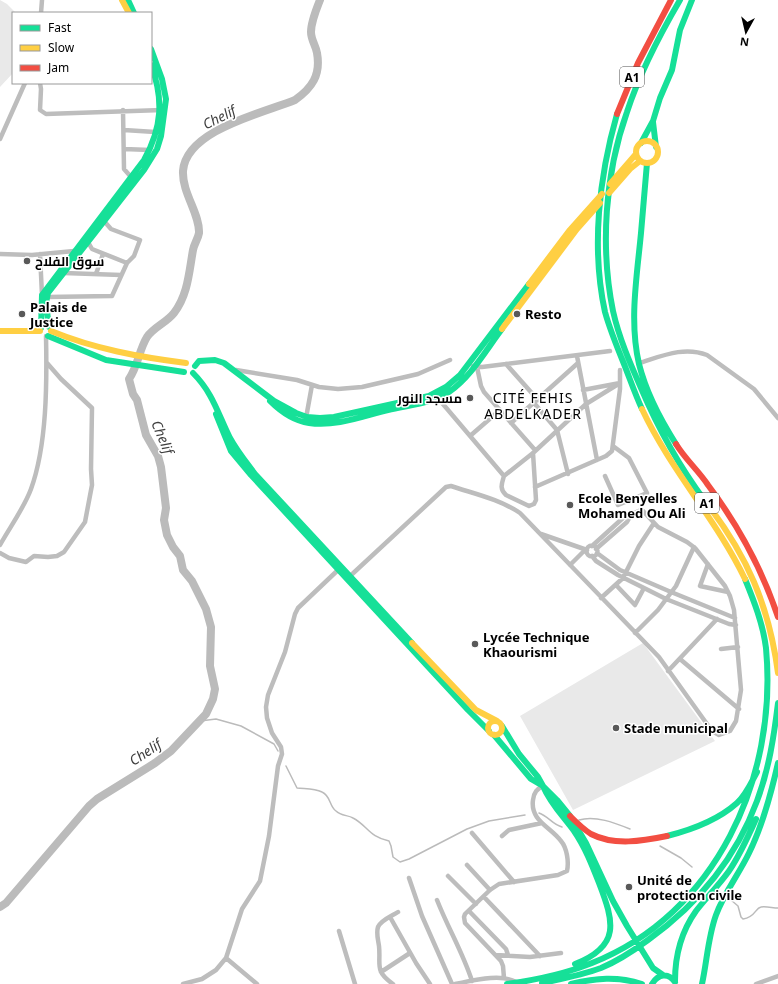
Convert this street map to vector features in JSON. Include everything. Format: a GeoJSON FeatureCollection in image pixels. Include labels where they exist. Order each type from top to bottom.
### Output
{"type":"FeatureCollection","features":[{"type":"Feature","properties":{"kind":"main road"},"geometry":{"type":"LineString","coordinates":[[122,0],[128,12]]}},
{"type":"Feature","properties":{"kind":"main road"},"geometry":{"type":"LineString","coordinates":[[128,0],[134,12]]}},
{"type":"Feature","properties":{"kind":"main road","name":"A1"},"geometry":{"type":"LineString","coordinates":[[508,984],[530,981],[579,968],[616,952],[645,934],[687,898],[716,866],[736,833],[755,791],[768,731],[771,697],[769,662],[761,623],[747,584],[734,556],[683,481],[659,442],[640,406],[608,324],[603,296],[598,234],[607,159],[613,129],[630,80],[671,0]]}},
{"type":"Feature","properties":{"kind":"main road","name":"A1"},"geometry":{"type":"LineString","coordinates":[[680,0],[658,39],[636,87],[621,130],[616,150],[609,196],[606,227],[606,263],[613,311],[620,338],[636,378],[666,439],[688,476],[724,527],[747,565],[763,603],[770,626],[775,646],[778,673]]}},
{"type":"Feature","properties":{"kind":"main road"},"geometry":{"type":"LineString","coordinates":[[473,366],[569,232],[636,154],[637,148],[653,121],[660,98],[672,70],[680,30],[692,0]]}},
{"type":"Feature","properties":{"kind":"main road"},"geometry":{"type":"LineString","coordinates":[[44,296],[64,273],[144,170],[157,149],[161,136],[165,90],[152,51]]}},
{"type":"Feature","properties":{"kind":"main road"},"geometry":{"type":"LineString","coordinates":[[152,68],[160,92],[163,110],[150,150],[74,251],[44,296],[41,329],[42,334],[49,333],[95,348],[125,355],[192,363],[195,366]]}},
{"type":"Feature","properties":{"kind":"main road"},"geometry":{"type":"LineString","coordinates":[[636,154],[640,161],[647,164],[656,159],[658,152],[653,121]]}},
{"type":"Feature","properties":{"kind":"main road"},"geometry":{"type":"LineString","coordinates":[[641,143],[648,142],[656,146]]}},
{"type":"Feature","properties":{"kind":"main road"},"geometry":{"type":"LineString","coordinates":[[193,373],[195,366],[199,361],[214,360],[223,362],[283,407],[306,418],[322,419],[334,417],[444,395],[458,384],[473,366],[577,229],[630,169],[640,161]]}},
{"type":"Feature","properties":{"kind":"main road"},"geometry":{"type":"LineString","coordinates":[[647,164],[634,288],[635,338],[639,362],[651,396],[666,426],[684,456],[707,483],[748,545],[766,582],[778,617]]}},
{"type":"Feature","properties":{"kind":"main road"},"geometry":{"type":"LineString","coordinates":[[44,296],[49,333]]}},
{"type":"Feature","properties":{"kind":"main road"},"geometry":{"type":"LineString","coordinates":[[0,331],[41,329],[45,325],[49,333],[89,354],[106,360],[162,368],[190,374],[193,373],[214,399],[231,438],[250,467],[265,486],[468,710],[492,733],[531,779],[543,786],[558,800],[570,816],[586,843],[621,916],[649,962],[653,968],[663,975],[670,976],[676,982]]}},
{"type":"Feature","properties":{"kind":"main road"},"geometry":{"type":"LineString","coordinates":[[184,372],[183,368],[186,363]]}},
{"type":"Feature","properties":{"kind":"main road"},"geometry":{"type":"LineString","coordinates":[[234,369],[282,412],[299,420],[310,423],[329,423],[435,396]]}},
{"type":"Feature","properties":{"kind":"main road"},"geometry":{"type":"LineString","coordinates":[[211,396],[211,401],[226,441],[238,460],[273,501],[338,570],[348,578],[469,704],[500,723],[519,754],[538,777],[548,798],[566,819],[584,848],[610,915],[607,940],[603,947],[592,956],[576,964],[553,971],[530,981]]}},
{"type":"Feature","properties":{"kind":"main road"},"geometry":{"type":"LineString","coordinates":[[539,984],[585,973],[614,961],[646,942],[683,912],[706,888],[733,852],[752,815],[772,754],[778,703]]}},
{"type":"Feature","properties":{"kind":"main road"},"geometry":{"type":"LineString","coordinates":[[492,733],[489,724],[492,721],[497,721]]}},
{"type":"Feature","properties":{"kind":"main road"},"geometry":{"type":"LineString","coordinates":[[492,733],[500,733],[502,726]]}},
{"type":"Feature","properties":{"kind":"main road"},"geometry":{"type":"LineString","coordinates":[[570,816],[587,832],[596,837],[620,842],[644,840],[681,832],[712,819],[738,802],[749,788],[763,758]]}},
{"type":"Feature","properties":{"kind":"main road"},"geometry":{"type":"LineString","coordinates":[[702,984],[708,945],[714,923],[721,904],[752,847],[763,820],[778,763]]}},
{"type":"Feature","properties":{"kind":"main road"},"geometry":{"type":"LineString","coordinates":[[676,982],[678,952],[684,931],[701,905],[728,873],[747,841],[759,810],[762,787]]}},
{"type":"Feature","properties":{"kind":"main road"},"geometry":{"type":"LineString","coordinates":[[653,968],[653,982]]}},
{"type":"Feature","properties":{"kind":"main road"},"geometry":{"type":"LineString","coordinates":[[653,982],[658,977],[663,975]]}},
{"type":"Feature","properties":{"kind":"main road"},"geometry":{"type":"LineString","coordinates":[[571,984],[593,979],[612,977],[642,984]]}},
{"type":"Feature","properties":{"kind":"street"},"geometry":{"type":"LineString","coordinates":[[41,12],[42,0]]}},
{"type":"Feature","properties":{"kind":"street"},"geometry":{"type":"LineString","coordinates":[[0,139],[25,84]]}},
{"type":"Feature","properties":{"kind":"street"},"geometry":{"type":"LineString","coordinates":[[40,84],[40,110],[46,114],[123,110],[163,110]]}},
{"type":"Feature","properties":{"kind":"street"},"geometry":{"type":"LineString","coordinates":[[123,110],[124,169],[131,177]]}},
{"type":"Feature","properties":{"kind":"street"},"geometry":{"type":"LineString","coordinates":[[124,130],[155,132]]}},
{"type":"Feature","properties":{"kind":"street"},"geometry":{"type":"LineString","coordinates":[[124,149],[150,150]]}},
{"type":"Feature","properties":{"kind":"street"},"geometry":{"type":"LineString","coordinates":[[40,254],[44,296],[112,296],[121,276],[134,256],[140,240],[111,229],[104,221]]}},
{"type":"Feature","properties":{"kind":"street"},"geometry":{"type":"LineString","coordinates":[[88,242],[92,249],[128,264]]}},
{"type":"Feature","properties":{"kind":"street"},"geometry":{"type":"LineString","coordinates":[[0,254],[40,254],[74,251]]}},
{"type":"Feature","properties":{"kind":"street"},"geometry":{"type":"LineString","coordinates":[[96,274],[103,254]]}},
{"type":"Feature","properties":{"kind":"street"},"geometry":{"type":"LineString","coordinates":[[64,273],[121,276]]}},
{"type":"Feature","properties":{"kind":"street"},"geometry":{"type":"LineString","coordinates":[[0,545],[31,490],[36,471],[42,438],[49,333]]}},
{"type":"Feature","properties":{"kind":"street"},"geometry":{"type":"LineString","coordinates":[[610,351],[506,364],[473,366],[482,390],[534,451],[536,500],[534,504],[529,506],[502,492],[501,488],[504,476],[534,451],[586,404],[620,383]]}},
{"type":"Feature","properties":{"kind":"street"},"geometry":{"type":"LineString","coordinates":[[639,362],[680,351],[698,352],[707,356],[754,389],[778,418]]}},
{"type":"Feature","properties":{"kind":"street"},"geometry":{"type":"LineString","coordinates":[[577,356],[597,460]]}},
{"type":"Feature","properties":{"kind":"street"},"geometry":{"type":"LineString","coordinates":[[234,369],[297,380],[319,387],[338,389],[362,387],[418,374],[450,360]]}},
{"type":"Feature","properties":{"kind":"street"},"geometry":{"type":"LineString","coordinates":[[0,553],[10,558],[26,562],[34,556],[57,556],[64,552],[86,522],[92,485],[92,408],[60,379],[47,363]]}},
{"type":"Feature","properties":{"kind":"street"},"geometry":{"type":"LineString","coordinates":[[511,423],[578,363]]}},
{"type":"Feature","properties":{"kind":"street"},"geometry":{"type":"LineString","coordinates":[[506,364],[557,430],[568,474]]}},
{"type":"Feature","properties":{"kind":"street"},"geometry":{"type":"LineString","coordinates":[[535,487],[568,474],[606,456],[612,451],[620,383],[620,370]]}},
{"type":"Feature","properties":{"kind":"street"},"geometry":{"type":"LineString","coordinates":[[583,390],[620,383]]}},
{"type":"Feature","properties":{"kind":"street"},"geometry":{"type":"LineString","coordinates":[[306,418],[312,385]]}},
{"type":"Feature","properties":{"kind":"street"},"geometry":{"type":"LineString","coordinates":[[435,396],[504,476]]}},
{"type":"Feature","properties":{"kind":"street"},"geometry":{"type":"LineString","coordinates":[[470,436],[500,410]]}},
{"type":"Feature","properties":{"kind":"street"},"geometry":{"type":"LineString","coordinates":[[605,476],[618,505],[646,493],[629,458],[613,446]]}},
{"type":"Feature","properties":{"kind":"street"},"geometry":{"type":"LineString","coordinates":[[348,578],[448,486],[508,505],[520,513],[539,533],[570,565],[601,598],[658,657],[712,731],[715,734],[722,735],[730,731],[734,727],[739,710],[741,690],[733,604],[725,586],[694,547],[658,527],[643,511],[639,510],[623,518],[594,551],[588,555],[586,550],[539,533]]}},
{"type":"Feature","properties":{"kind":"street"},"geometry":{"type":"LineString","coordinates":[[601,598],[627,573],[639,546],[654,523]]}},
{"type":"Feature","properties":{"kind":"street"},"geometry":{"type":"LineString","coordinates":[[570,565],[589,547],[620,570],[735,618]]}},
{"type":"Feature","properties":{"kind":"street"},"geometry":{"type":"LineString","coordinates":[[635,633],[658,610],[676,586],[694,547]]}},
{"type":"Feature","properties":{"kind":"street"},"geometry":{"type":"LineString","coordinates":[[594,551],[596,561],[623,578],[666,599],[736,625]]}},
{"type":"Feature","properties":{"kind":"street"},"geometry":{"type":"LineString","coordinates":[[708,564],[700,586],[728,592]]}},
{"type":"Feature","properties":{"kind":"street"},"geometry":{"type":"LineString","coordinates":[[183,984],[202,979],[216,970],[226,958],[242,909],[260,881],[269,836],[278,766],[282,754],[281,747],[272,733],[267,718],[266,707],[268,695],[285,652],[298,608],[338,570]]}},
{"type":"Feature","properties":{"kind":"street"},"geometry":{"type":"LineString","coordinates":[[616,585],[635,605],[644,588]]}},
{"type":"Feature","properties":{"kind":"street"},"geometry":{"type":"LineString","coordinates":[[668,671],[717,619]]}},
{"type":"Feature","properties":{"kind":"street"},"geometry":{"type":"LineString","coordinates":[[721,649],[738,648]]}},
{"type":"Feature","properties":{"kind":"street"},"geometry":{"type":"LineString","coordinates":[[680,659],[739,710]]}},
{"type":"Feature","properties":{"kind":"street"},"geometry":{"type":"LineString","coordinates":[[504,978],[501,961],[465,923],[464,917],[490,890],[499,884],[551,876],[567,871],[568,862],[562,842],[536,816],[532,804],[535,792],[543,786]]}},
{"type":"Feature","properties":{"kind":"street"},"geometry":{"type":"LineString","coordinates":[[502,836],[509,830],[542,823]]}},
{"type":"Feature","properties":{"kind":"street"},"geometry":{"type":"LineString","coordinates":[[472,833],[514,882]]}},
{"type":"Feature","properties":{"kind":"street"},"geometry":{"type":"LineString","coordinates":[[467,865],[490,890]]}},
{"type":"Feature","properties":{"kind":"street"},"geometry":{"type":"LineString","coordinates":[[448,876],[476,904]]}},
{"type":"Feature","properties":{"kind":"street"},"geometry":{"type":"LineString","coordinates":[[408,878],[422,916],[454,984],[504,978],[517,982]]}},
{"type":"Feature","properties":{"kind":"street"},"geometry":{"type":"LineString","coordinates":[[484,897],[540,956]]}},
{"type":"Feature","properties":{"kind":"street"},"geometry":{"type":"LineString","coordinates":[[437,900],[446,923],[467,964],[472,981]]}},
{"type":"Feature","properties":{"kind":"street"},"geometry":{"type":"LineString","coordinates":[[469,911],[506,949],[508,955]]}},
{"type":"Feature","properties":{"kind":"street"},"geometry":{"type":"LineString","coordinates":[[393,984],[387,980],[381,972],[378,961],[379,945],[377,930],[378,926],[382,922],[398,912]]}},
{"type":"Feature","properties":{"kind":"street"},"geometry":{"type":"LineString","coordinates":[[390,917],[410,953],[430,984]]}},
{"type":"Feature","properties":{"kind":"street"},"geometry":{"type":"LineString","coordinates":[[339,931],[356,984]]}},
{"type":"Feature","properties":{"kind":"street"},"geometry":{"type":"LineString","coordinates":[[381,972],[410,953]]}},
{"type":"Feature","properties":{"kind":"street"},"geometry":{"type":"LineString","coordinates":[[496,955],[530,957],[561,953]]}},
{"type":"Feature","properties":{"kind":"street"},"geometry":{"type":"LineString","coordinates":[[226,958],[257,984]]}},
{"type":"Feature","properties":{"kind":"street"},"geometry":{"type":"LineString","coordinates":[[756,984],[778,976]]}},
{"type":"Feature","properties":{"kind":"shaded area"},"geometry":{"type":"Polygon","coordinates":[[[0,0],[7,4],[15,12],[12,12],[12,74],[0,87],[0,0]]]}},
{"type":"Feature","properties":{"kind":"shaded area","name":"Stade municipal"},"geometry":{"type":"Polygon","coordinates":[[[643,643],[715,741],[573,810],[520,716],[643,643]]]}},
{"type":"Feature","properties":{"kind":"waterway","name":"Chelif"},"geometry":{"type":"LineString","coordinates":[[0,907],[6,903],[89,806],[97,799],[155,763],[171,751],[206,714],[213,699],[215,689],[210,666],[211,627],[206,609],[192,581],[183,570],[180,556],[173,547],[167,535],[164,520],[166,508],[161,467],[158,456],[146,435],[137,400],[133,394],[129,379],[147,337],[153,330],[174,313],[179,306],[185,291],[194,248],[199,233],[197,218],[183,179],[183,171],[187,157],[197,144],[211,134],[246,117],[295,100],[306,91],[314,80],[318,68],[318,61],[311,35],[311,28],[320,0]]}},
{"type":"Feature","properties":{"kind":"waterway"},"geometry":{"type":"LineString","coordinates":[[200,721],[216,719],[241,726],[274,744],[278,751]]}},
{"type":"Feature","properties":{"kind":"waterway"},"geometry":{"type":"LineString","coordinates":[[286,766],[297,788],[316,790],[325,794],[338,813],[353,818],[377,837],[389,841],[393,857],[400,862],[409,859],[467,829],[489,821],[525,815]]}},
{"type":"Feature","properties":{"kind":"waterway"},"geometry":{"type":"LineString","coordinates":[[539,813],[562,827]]}},
{"type":"Feature","properties":{"kind":"waterway"},"geometry":{"type":"LineString","coordinates":[[579,820],[592,818],[598,819],[630,829]]}},
{"type":"Feature","properties":{"kind":"waterway"},"geometry":{"type":"LineString","coordinates":[[660,846],[681,858],[692,867]]}},
{"type":"Feature","properties":{"kind":"waterway"},"geometry":{"type":"LineString","coordinates":[[731,900],[738,906],[743,919],[753,915],[757,909],[761,907],[778,908]]}},
{"type":"Feature","properties":{"kind":"traffic: fast"},"geometry":{"type":"LineString","coordinates":[[128,0],[134,12]]}},
{"type":"Feature","properties":{"kind":"traffic: fast"},"geometry":{"type":"LineString","coordinates":[[680,0],[644,68],[632,97],[620,136],[609,185],[606,236],[607,262],[613,311],[618,331],[629,360],[662,432],[686,474],[705,501]]}},
{"type":"Feature","properties":{"kind":"traffic: fast"},"geometry":{"type":"LineString","coordinates":[[641,143],[653,121],[660,98],[672,70],[680,30],[692,0]]}},
{"type":"Feature","properties":{"kind":"traffic: fast"},"geometry":{"type":"LineString","coordinates":[[49,327],[46,303],[48,293],[144,170],[157,149],[161,136],[166,99],[162,79],[152,52]]}},
{"type":"Feature","properties":{"kind":"traffic: fast"},"geometry":{"type":"LineString","coordinates":[[41,328],[42,295],[144,160],[150,148],[158,125],[159,113],[158,90],[152,68]]}},
{"type":"Feature","properties":{"kind":"traffic: fast"},"geometry":{"type":"LineString","coordinates":[[617,114],[602,187],[599,213],[598,263],[607,319],[642,409]]}},
{"type":"Feature","properties":{"kind":"traffic: fast"},"geometry":{"type":"LineString","coordinates":[[653,122],[656,147]]}},
{"type":"Feature","properties":{"kind":"traffic: fast"},"geometry":{"type":"LineString","coordinates":[[647,163],[635,298],[634,315],[636,348],[639,364],[650,395],[664,425],[676,444]]}},
{"type":"Feature","properties":{"kind":"traffic: fast"},"geometry":{"type":"LineString","coordinates":[[195,366],[199,361],[215,360],[224,363],[274,401],[307,417],[334,417],[429,396],[446,387],[460,375],[529,284]]}},
{"type":"Feature","properties":{"kind":"traffic: fast"},"geometry":{"type":"LineString","coordinates":[[270,401],[293,418],[303,422],[319,424],[329,424],[349,420],[427,402],[442,396],[457,386],[478,363],[502,329]]}},
{"type":"Feature","properties":{"kind":"traffic: fast"},"geometry":{"type":"LineString","coordinates":[[48,336],[106,360],[184,372]]}},
{"type":"Feature","properties":{"kind":"traffic: fast"},"geometry":{"type":"LineString","coordinates":[[193,373],[206,388],[230,438],[255,474],[412,643]]}},
{"type":"Feature","properties":{"kind":"traffic: fast"},"geometry":{"type":"LineString","coordinates":[[216,414],[231,451],[251,475],[489,731]]}},
{"type":"Feature","properties":{"kind":"traffic: fast"},"geometry":{"type":"LineString","coordinates":[[507,984],[529,981],[582,967],[636,941],[673,911],[705,876],[730,836],[749,792],[761,745],[767,697],[765,639],[758,613],[745,579]]}},
{"type":"Feature","properties":{"kind":"traffic: fast"},"geometry":{"type":"LineString","coordinates":[[542,983],[572,977],[594,970],[625,956],[683,912],[713,879],[738,842],[757,801],[765,777],[775,728],[778,703]]}},
{"type":"Feature","properties":{"kind":"traffic: fast"},"geometry":{"type":"LineString","coordinates":[[502,726],[519,754],[538,777],[543,786],[570,816],[586,843],[613,901],[627,926],[653,968],[663,975]]}},
{"type":"Feature","properties":{"kind":"traffic: fast"},"geometry":{"type":"LineString","coordinates":[[494,735],[531,779],[543,786]]}},
{"type":"Feature","properties":{"kind":"traffic: fast"},"geometry":{"type":"LineString","coordinates":[[702,984],[713,923],[723,899],[749,853],[758,831],[769,798],[778,763]]}},
{"type":"Feature","properties":{"kind":"traffic: fast"},"geometry":{"type":"LineString","coordinates":[[667,836],[704,824],[730,809],[743,796],[757,772]]}},
{"type":"Feature","properties":{"kind":"traffic: fast"},"geometry":{"type":"LineString","coordinates":[[543,786],[549,798],[574,831],[585,850],[604,897],[610,921],[610,931],[607,941],[590,957],[575,964]]}},
{"type":"Feature","properties":{"kind":"traffic: fast"},"geometry":{"type":"LineString","coordinates":[[675,981],[676,962],[686,927],[696,911],[733,865],[744,846],[756,819]]}},
{"type":"Feature","properties":{"kind":"traffic: fast"},"geometry":{"type":"LineString","coordinates":[[652,984],[660,976],[669,977],[675,982]]}},
{"type":"Feature","properties":{"kind":"traffic: fast"},"geometry":{"type":"LineString","coordinates":[[571,984],[589,980],[606,979],[633,981],[642,984]]}},
{"type":"Feature","properties":{"kind":"traffic: slow"},"geometry":{"type":"LineString","coordinates":[[122,0],[128,12]]}},
{"type":"Feature","properties":{"kind":"traffic: slow"},"geometry":{"type":"LineString","coordinates":[[647,141],[655,144],[658,152],[655,160],[647,163],[639,160],[636,152],[639,144],[647,141]]}},
{"type":"Feature","properties":{"kind":"traffic: slow"},"geometry":{"type":"LineString","coordinates":[[610,184],[636,154]]}},
{"type":"Feature","properties":{"kind":"traffic: slow"},"geometry":{"type":"LineString","coordinates":[[609,193],[630,169],[640,161]]}},
{"type":"Feature","properties":{"kind":"traffic: slow"},"geometry":{"type":"LineString","coordinates":[[529,284],[569,231],[602,194]]}},
{"type":"Feature","properties":{"kind":"traffic: slow"},"geometry":{"type":"LineString","coordinates":[[502,329],[577,229],[600,203]]}},
{"type":"Feature","properties":{"kind":"traffic: slow"},"geometry":{"type":"LineString","coordinates":[[0,331],[40,331]]}},
{"type":"Feature","properties":{"kind":"traffic: slow"},"geometry":{"type":"LineString","coordinates":[[51,331],[84,343],[117,352],[186,363]]}},
{"type":"Feature","properties":{"kind":"traffic: slow"},"geometry":{"type":"LineString","coordinates":[[642,409],[653,431],[721,536],[745,579]]}},
{"type":"Feature","properties":{"kind":"traffic: slow"},"geometry":{"type":"LineString","coordinates":[[705,501],[733,541],[754,582],[769,625],[778,673]]}},
{"type":"Feature","properties":{"kind":"traffic: slow"},"geometry":{"type":"LineString","coordinates":[[412,643],[476,710],[497,721]]}},
{"type":"Feature","properties":{"kind":"traffic: slow"},"geometry":{"type":"LineString","coordinates":[[495,721],[500,723],[502,728],[500,733],[495,735],[490,733],[488,728],[490,723],[495,721]]}},
{"type":"Feature","properties":{"kind":"traffic: jam"},"geometry":{"type":"LineString","coordinates":[[617,114],[638,63],[671,0]]}},
{"type":"Feature","properties":{"kind":"traffic: jam"},"geometry":{"type":"LineString","coordinates":[[676,444],[719,500],[739,532],[765,582],[778,617]]}},
{"type":"Feature","properties":{"kind":"traffic: jam"},"geometry":{"type":"LineString","coordinates":[[570,816],[591,834],[609,840],[638,841],[667,836]]}},
{"type":"Feature","properties":{"kind":"place","name":"سوق الفلاح"},"geometry":{"type":"Point","coordinates":[27,261]}},
{"type":"Feature","properties":{"kind":"place","name":"Palais de Justice"},"geometry":{"type":"Point","coordinates":[22,314]}},
{"type":"Feature","properties":{"kind":"place","name":"Resto"},"geometry":{"type":"Point","coordinates":[517,314]}},
{"type":"Feature","properties":{"kind":"place","name":"مسجد النور"},"geometry":{"type":"Point","coordinates":[470,398]}},
{"type":"Feature","properties":{"kind":"place","name":"Ecole Benyelles Mohamed Ou Ali"},"geometry":{"type":"Point","coordinates":[570,505]}},
{"type":"Feature","properties":{"kind":"place","name":"Lycée Technique Khaourismi"},"geometry":{"type":"Point","coordinates":[475,644]}},
{"type":"Feature","properties":{"kind":"place","name":"Stade municipal"},"geometry":{"type":"Point","coordinates":[616,728]}},
{"type":"Feature","properties":{"kind":"place","name":"Unité de protection civile"},"geometry":{"type":"Point","coordinates":[629,887]}},
{"type":"Feature","properties":{"kind":"district","name":"CITÉ FEHIS ABDELKADER"},"geometry":{"type":"Point","coordinates":[533,406]}}]}
